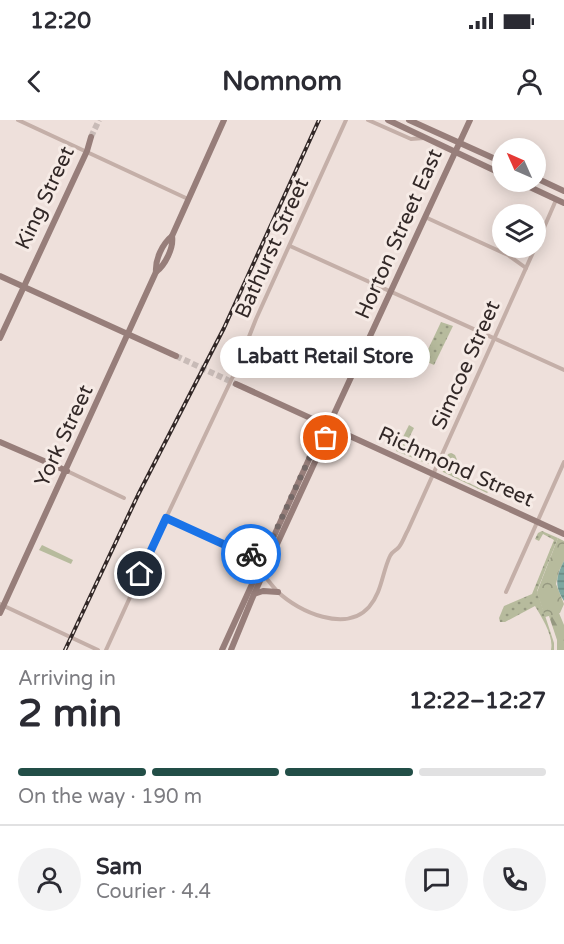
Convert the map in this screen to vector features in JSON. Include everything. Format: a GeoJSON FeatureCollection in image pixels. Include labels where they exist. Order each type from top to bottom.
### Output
{"type":"FeatureCollection","features":[{"type":"Feature","properties":{"kind":"main road","name":"York Street"},"geometry":{"type":"LineString","coordinates":[[0,613],[67,471],[156,272],[156,264],[166,241],[172,236],[224,120]]}},
{"type":"Feature","properties":{"kind":"main road"},"geometry":{"type":"LineString","coordinates":[[388,120],[492,169]]}},
{"type":"Feature","properties":{"kind":"main road"},"geometry":{"type":"LineString","coordinates":[[409,120],[492,157]]}},
{"type":"Feature","properties":{"kind":"main road","name":"Horton Street East"},"geometry":{"type":"LineString","coordinates":[[222,650],[326,438],[328,427],[470,120]]}},
{"type":"Feature","properties":{"kind":"main road","name":"King Street"},"geometry":{"type":"LineString","coordinates":[[0,338],[4,321],[23,287],[92,137]]}},
{"type":"Feature","properties":{"kind":"main road"},"geometry":{"type":"LineString","coordinates":[[546,182],[563,188]]}},
{"type":"Feature","properties":{"kind":"main road"},"geometry":{"type":"LineString","coordinates":[[540,192],[564,203]]}},
{"type":"Feature","properties":{"kind":"main road"},"geometry":{"type":"LineString","coordinates":[[0,276],[176,356]]}},
{"type":"Feature","properties":{"kind":"main road","name":"Richmond Street"},"geometry":{"type":"LineString","coordinates":[[236,384],[564,534]]}},
{"type":"Feature","properties":{"kind":"main road","name":"Horton Street East"},"geometry":{"type":"LineString","coordinates":[[231,650],[254,594],[266,552],[320,435],[328,427]]}},
{"type":"Feature","properties":{"kind":"main road"},"geometry":{"type":"LineString","coordinates":[[0,442],[67,471]]}},
{"type":"Feature","properties":{"kind":"main road"},"geometry":{"type":"LineString","coordinates":[[245,554],[266,552]]}},
{"type":"Feature","properties":{"kind":"main road"},"geometry":{"type":"LineString","coordinates":[[254,594],[263,591],[278,591]]}},
{"type":"Feature","properties":{"kind":"street"},"geometry":{"type":"LineString","coordinates":[[18,120],[189,199]]}},
{"type":"Feature","properties":{"kind":"street","name":"Bathurst Street"},"geometry":{"type":"LineString","coordinates":[[106,650],[235,372],[346,120]]}},
{"type":"Feature","properties":{"kind":"street"},"geometry":{"type":"LineString","coordinates":[[368,120],[411,139],[426,137]]}},
{"type":"Feature","properties":{"kind":"street"},"geometry":{"type":"LineString","coordinates":[[421,120],[426,127]]}},
{"type":"Feature","properties":{"kind":"street","name":"Simcoe Street"},"geometry":{"type":"LineString","coordinates":[[546,224],[557,200]]}},
{"type":"Feature","properties":{"kind":"street"},"geometry":{"type":"LineString","coordinates":[[425,217],[508,255],[526,268]]}},
{"type":"Feature","properties":{"kind":"street"},"geometry":{"type":"LineString","coordinates":[[290,246],[564,370]]}},
{"type":"Feature","properties":{"kind":"street","name":"Simcoe Street"},"geometry":{"type":"LineString","coordinates":[[245,554],[278,591],[299,606],[328,618],[344,620],[367,610],[375,599],[391,553],[399,548],[413,519],[530,258]]}},
{"type":"Feature","properties":{"kind":"street"},"geometry":{"type":"LineString","coordinates":[[507,592],[564,462]]}},
{"type":"Feature","properties":{"kind":"street"},"geometry":{"type":"LineString","coordinates":[[67,471],[124,498]]}},
{"type":"Feature","properties":{"kind":"street"},"geometry":{"type":"LineString","coordinates":[[166,518],[245,554]]}},
{"type":"Feature","properties":{"kind":"street"},"geometry":{"type":"LineString","coordinates":[[2,605],[98,650]]}},
{"type":"Feature","properties":{"kind":"green space"},"geometry":{"type":"Polygon","coordinates":[[[441,322],[453,326],[434,365],[423,360],[441,322]]]}},
{"type":"Feature","properties":{"kind":"green space"},"geometry":{"type":"Polygon","coordinates":[[[409,425],[414,428],[402,452],[428,464],[396,451],[409,425]]]}},
{"type":"Feature","properties":{"kind":"green space"},"geometry":{"type":"Polygon","coordinates":[[[448,454],[455,455],[458,462],[454,476],[487,493],[443,472],[442,468],[448,454]]]}},
{"type":"Feature","properties":{"kind":"green space"},"geometry":{"type":"Polygon","coordinates":[[[542,531],[558,538],[537,591],[554,643],[554,650],[551,650],[549,633],[535,606],[505,622],[500,622],[499,618],[504,606],[532,594],[554,540],[543,534],[539,541],[535,539],[542,531]]]}},
{"type":"Feature","properties":{"kind":"green space"},"geometry":{"type":"Polygon","coordinates":[[[558,538],[564,541],[564,561],[556,584],[564,604],[560,613],[545,617],[537,592],[558,538]]]}},
{"type":"Feature","properties":{"kind":"green space"},"geometry":{"type":"Polygon","coordinates":[[[42,545],[73,560],[71,564],[39,550],[42,545]]]}},
{"type":"Feature","properties":{"kind":"green space"},"geometry":{"type":"Polygon","coordinates":[[[552,581],[564,625],[564,650],[557,650],[557,640],[549,616],[556,607],[552,581]]]}},
{"type":"Feature","properties":{"kind":"water"},"geometry":{"type":"Polygon","coordinates":[[[564,561],[564,601],[557,581],[564,561]]]}},
{"type":"Feature","properties":{"kind":"tunnel"},"geometry":{"type":"LineString","coordinates":[[91,137],[99,120]]}},
{"type":"Feature","properties":{"kind":"tunnel"},"geometry":{"type":"LineString","coordinates":[[176,356],[236,384]]}},
{"type":"Feature","properties":{"kind":"railway"},"geometry":{"type":"LineString","coordinates":[[65,650],[138,495],[224,328],[319,120]]}},
{"type":"Feature","properties":{"kind":"way so far"},"geometry":{"type":"LineString","coordinates":[[251,554],[266,552],[320,435],[328,427],[326,438]]}},
{"type":"Feature","properties":{"kind":"place","name":"Labatt Retail Store"},"geometry":{"type":"Point","coordinates":[326,438]}},
{"type":"Feature","properties":{"kind":"route"},"geometry":{"type":"LineString","coordinates":[[140,574],[166,518],[245,554],[251,554]]}}]}
